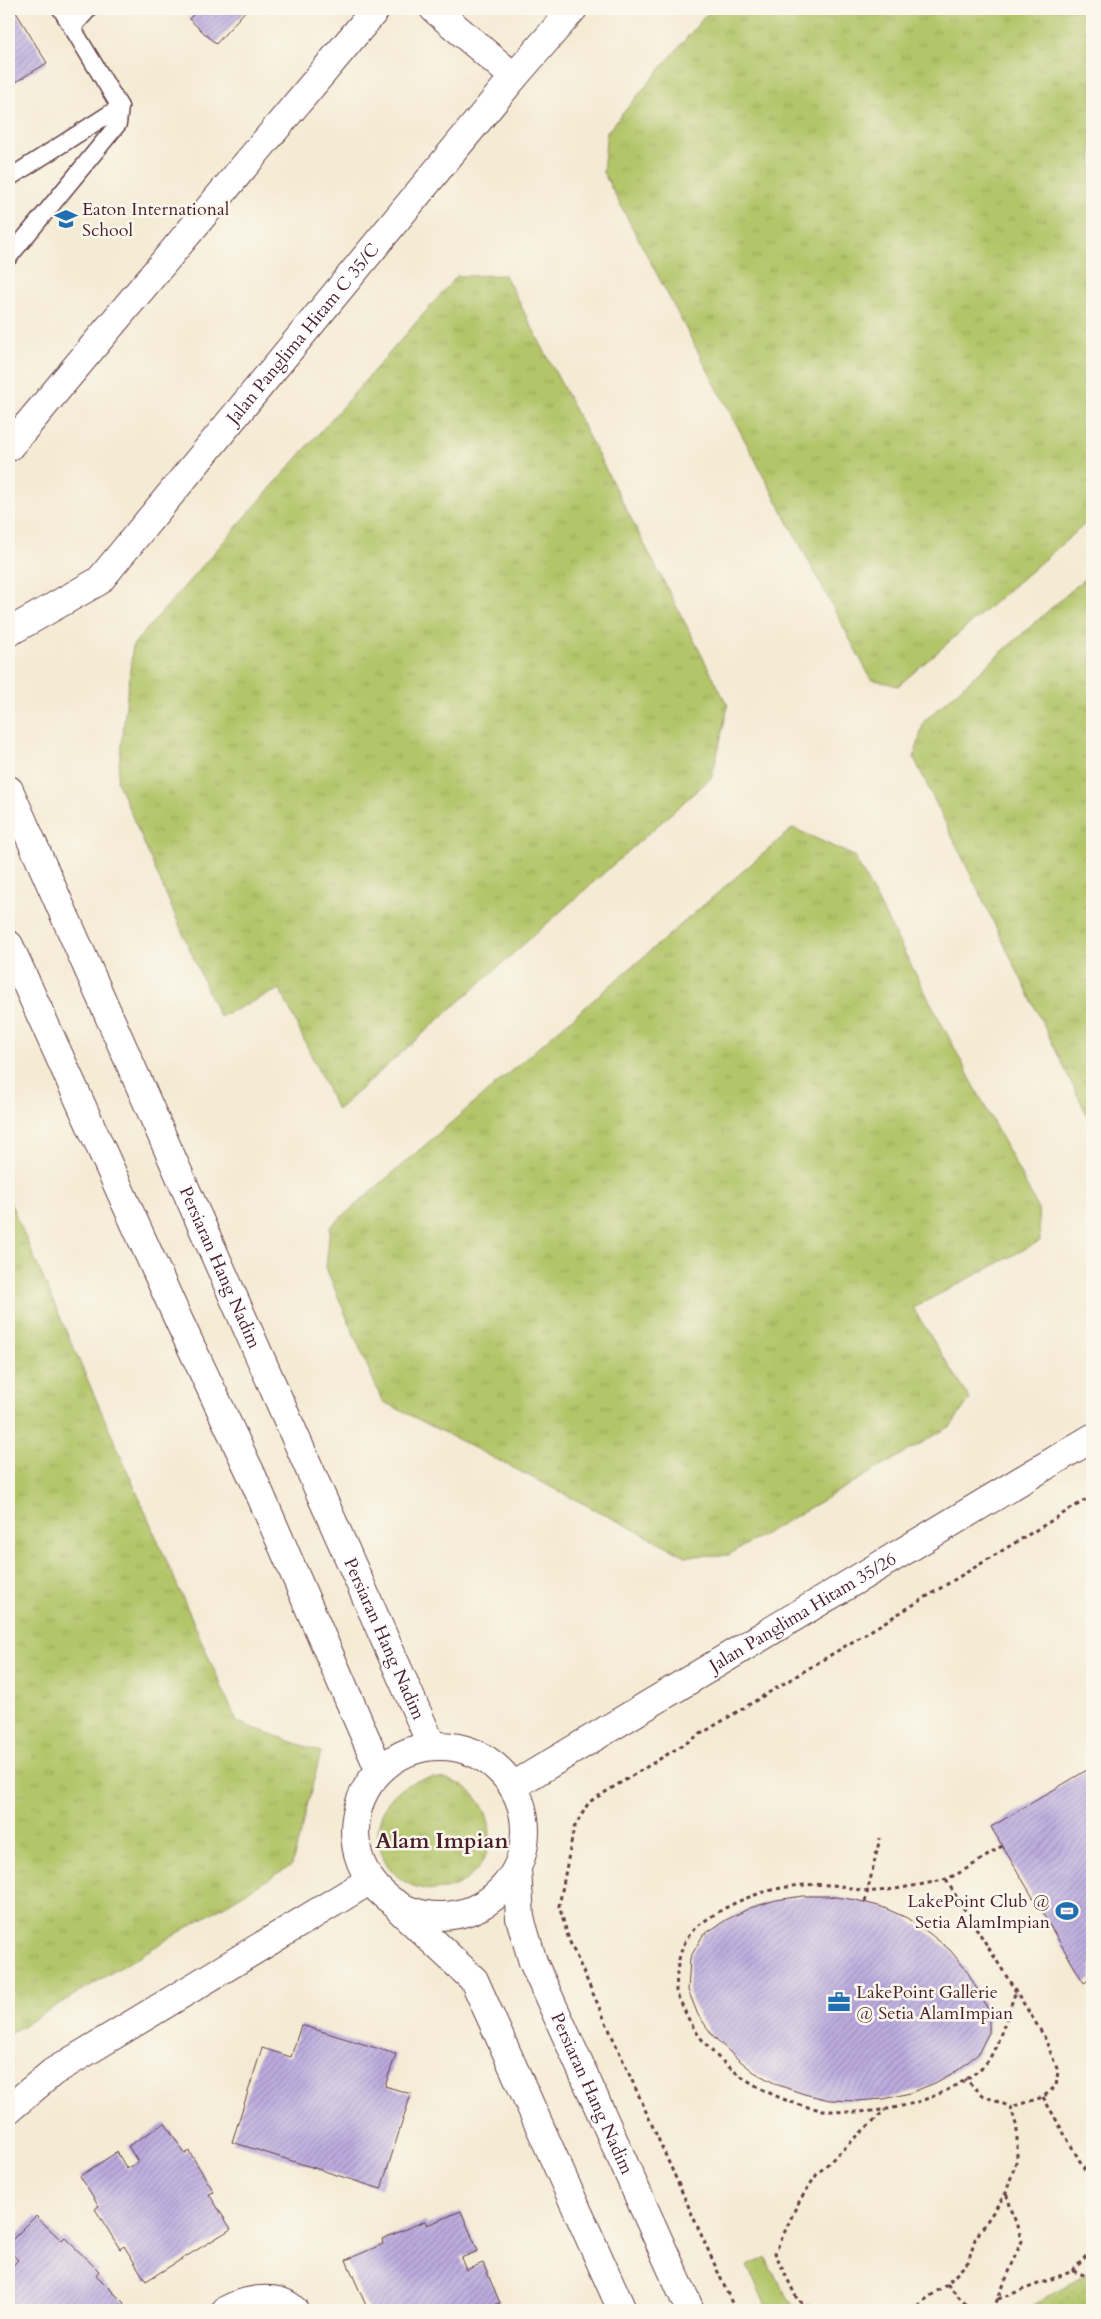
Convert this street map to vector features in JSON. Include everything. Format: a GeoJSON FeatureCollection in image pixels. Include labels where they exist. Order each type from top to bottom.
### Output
{"type":"FeatureCollection","features":[{"type":"Feature","properties":{"kind":"street"},"geometry":{"type":"LineString","coordinates":[[9,447],[376,9]]}},
{"type":"Feature","properties":{"kind":"street"},"geometry":{"type":"LineString","coordinates":[[434,9],[514,77]]}},
{"type":"Feature","properties":{"kind":"street","name":"Jalan Panglima Hitam C 35/C"},"geometry":{"type":"LineString","coordinates":[[9,632],[99,581],[514,77],[574,9]]}},
{"type":"Feature","properties":{"kind":"street","name":"Persiaran Hang Nadim"},"geometry":{"type":"LineString","coordinates":[[9,790],[432,1746]]}},
{"type":"Feature","properties":{"kind":"street"},"geometry":{"type":"LineString","coordinates":[[9,945],[174,1312],[254,1478],[379,1769]]}},
{"type":"Feature","properties":{"kind":"street","name":"Jalan Panglima Hitam 35/26"},"geometry":{"type":"LineString","coordinates":[[513,1786],[1092,1438]]}},
{"type":"Feature","properties":{"kind":"street"},"geometry":{"type":"LineString","coordinates":[[391,1902],[410,1912],[430,1916],[452,1916],[472,1910],[490,1900],[505,1886],[517,1869],[524,1848],[525,1826],[522,1805],[513,1786],[498,1768],[478,1754],[456,1747],[432,1746],[404,1753],[379,1769],[365,1788],[355,1811],[354,1835],[358,1859],[369,1881],[391,1902],[474,1980],[622,2310]]}},
{"type":"Feature","properties":{"kind":"street","name":"Persiaran Hang Nadim"},"geometry":{"type":"LineString","coordinates":[[517,1869],[520,1918],[533,1962],[690,2310]]}},
{"type":"Feature","properties":{"kind":"street"},"geometry":{"type":"LineString","coordinates":[[9,2109],[53,2072],[369,1881]]}},
{"type":"Feature","properties":{"kind":"street"},"geometry":{"type":"LineString","coordinates":[[226,2310],[238,2303],[267,2300],[290,2306],[294,2310]]}},
{"type":"Feature","properties":{"kind":"lane"},"geometry":{"type":"LineString","coordinates":[[9,257],[118,124],[120,107],[61,9]]}},
{"type":"Feature","properties":{"kind":"lane"},"geometry":{"type":"LineString","coordinates":[[72,28],[89,9]]}},
{"type":"Feature","properties":{"kind":"lane"},"geometry":{"type":"LineString","coordinates":[[9,178],[120,107]]}},
{"type":"Feature","properties":{"kind":"path"},"geometry":{"type":"LineString","coordinates":[[735,2310],[569,1940],[559,1906],[574,1828],[589,1802],[1092,1496]]}},
{"type":"Feature","properties":{"kind":"path"},"geometry":{"type":"LineString","coordinates":[[865,1902],[880,1838]]}},
{"type":"Feature","properties":{"kind":"path"},"geometry":{"type":"LineString","coordinates":[[1002,1846],[946,1880],[868,1892],[830,1884],[802,1884],[746,1898],[720,1910],[695,1927],[678,1955],[676,1992],[688,2020],[705,2044],[726,2064],[749,2081],[773,2095],[800,2105],[857,2112],[885,2110],[914,2104],[940,2094],[965,2079],[987,2061],[1016,1991]]}},
{"type":"Feature","properties":{"kind":"path"},"geometry":{"type":"LineString","coordinates":[[946,1880],[1044,2036],[1058,2071],[1056,2086],[1043,2097],[1010,2107],[984,2096],[965,2079]]}},
{"type":"Feature","properties":{"kind":"path"},"geometry":{"type":"LineString","coordinates":[[1043,2097],[1092,2182]]}},
{"type":"Feature","properties":{"kind":"path"},"geometry":{"type":"LineString","coordinates":[[911,2310],[947,2284],[968,2262],[975,2240],[1006,2193],[1017,2159],[1017,2128],[1010,2107]]}},
{"type":"Feature","properties":{"kind":"path"},"geometry":{"type":"LineString","coordinates":[[817,2310],[798,2301],[775,2253],[797,2205],[817,2174],[885,2110]]}},
{"type":"Feature","properties":{"kind":"path"},"geometry":{"type":"LineString","coordinates":[[993,2310],[1022,2241],[1006,2193]]}},
{"type":"Feature","properties":{"kind":"path"},"geometry":{"type":"LineString","coordinates":[[998,2299],[1073,2271],[1092,2249]]}},
{"type":"Feature","properties":{"kind":"path"},"geometry":{"type":"LineString","coordinates":[[1073,2271],[1092,2278]]}},
{"type":"Feature","properties":{"kind":"path"},"geometry":{"type":"LineString","coordinates":[[947,2284],[972,2310]]}},
{"type":"Feature","properties":{"kind":"green space"},"geometry":{"type":"Polygon","coordinates":[[[711,9],[1092,9],[1092,518],[898,686],[871,679],[603,172],[607,132],[711,9]]]}},
{"type":"Feature","properties":{"kind":"green space"},"geometry":{"type":"Polygon","coordinates":[[[505,275],[728,706],[712,777],[337,1110],[280,989],[219,1017],[117,781],[133,645],[457,276],[505,275]]]}},
{"type":"Feature","properties":{"kind":"green space"},"geometry":{"type":"Polygon","coordinates":[[[1092,572],[1092,1125],[914,758],[924,721],[1092,572]]]}},
{"type":"Feature","properties":{"kind":"green space"},"geometry":{"type":"Polygon","coordinates":[[[793,828],[854,856],[1038,1208],[1040,1241],[913,1308],[970,1399],[951,1426],[728,1555],[686,1556],[382,1401],[326,1268],[330,1227],[793,828]]]}},
{"type":"Feature","properties":{"kind":"green space"},"geometry":{"type":"Polygon","coordinates":[[[9,1200],[237,1722],[321,1752],[292,1865],[9,2034],[9,1200]]]}},
{"type":"Feature","properties":{"kind":"green space"},"geometry":{"type":"Polygon","coordinates":[[[434,1778],[455,1782],[474,1794],[486,1813],[490,1834],[486,1855],[474,1874],[455,1886],[434,1890],[413,1886],[394,1874],[382,1855],[378,1834],[382,1813],[394,1794],[413,1782],[434,1778]]]}},
{"type":"Feature","properties":{"kind":"green space"},"geometry":{"type":"Polygon","coordinates":[[[766,2257],[776,2280],[797,2310],[768,2310],[747,2266],[766,2257]]]}},
{"type":"Feature","properties":{"kind":"green space"},"geometry":{"type":"Polygon","coordinates":[[[1092,2271],[1092,2310],[1024,2310],[1092,2271]]]}},
{"type":"Feature","properties":{"kind":"building"},"geometry":{"type":"Polygon","coordinates":[[[9,9],[14,9],[47,63],[9,86],[9,9]]]}},
{"type":"Feature","properties":{"kind":"building"},"geometry":{"type":"Polygon","coordinates":[[[198,9],[247,9],[216,44],[189,19],[198,9]]]}},
{"type":"Feature","properties":{"kind":"building","name":"LakePoint Club @ Setia AlamImpian"},"geometry":{"type":"Polygon","coordinates":[[[1092,1767],[1092,1978],[1084,1983],[991,1827],[1092,1767]]]}},
{"type":"Feature","properties":{"kind":"building","name":"LakePoint Gallerie @ Setia AlamImpian"},"geometry":{"type":"Polygon","coordinates":[[[803,1896],[829,1896],[856,1900],[882,1907],[907,1918],[950,1950],[967,1971],[989,2011],[989,2032],[978,2054],[958,2070],[935,2083],[910,2093],[884,2099],[857,2101],[830,2100],[778,2085],[754,2072],[733,2055],[714,2037],[698,2015],[688,1990],[690,1958],[703,1935],[726,1920],[750,1908],[776,1900],[803,1896]]]}},
{"type":"Feature","properties":{"kind":"building"},"geometry":{"type":"Polygon","coordinates":[[[301,2025],[396,2054],[385,2086],[411,2094],[381,2189],[232,2142],[262,2048],[291,2057],[301,2025]]]}},
{"type":"Feature","properties":{"kind":"building"},"geometry":{"type":"Polygon","coordinates":[[[165,2123],[185,2154],[189,2151],[214,2192],[209,2194],[231,2229],[146,2281],[124,2246],[120,2249],[95,2209],[99,2206],[80,2176],[117,2152],[127,2169],[138,2162],[128,2146],[165,2123]]]}},
{"type":"Feature","properties":{"kind":"building"},"geometry":{"type":"Polygon","coordinates":[[[461,2211],[478,2251],[461,2258],[466,2270],[483,2263],[500,2303],[483,2310],[368,2310],[346,2260],[383,2244],[382,2239],[425,2221],[427,2225],[461,2211]]]}},
{"type":"Feature","properties":{"kind":"building"},"geometry":{"type":"Polygon","coordinates":[[[36,2216],[62,2241],[65,2238],[99,2271],[96,2275],[124,2303],[118,2310],[9,2310],[9,2270],[18,2260],[9,2251],[9,2243],[36,2216]]]}},
{"type":"Feature","properties":{"kind":"place","name":"Eaton International School"},"geometry":{"type":"Point","coordinates":[66,219]}},
{"type":"Feature","properties":{"kind":"place","name":"LakePoint Club @ Setia AlamImpian"},"geometry":{"type":"Point","coordinates":[1067,1911]}},
{"type":"Feature","properties":{"kind":"place","name":"LakePoint Gallerie @ Setia AlamImpian"},"geometry":{"type":"Point","coordinates":[839,2002]}},
{"type":"Feature","properties":{"kind":"district","name":"Alam Impian"},"geometry":{"type":"Point","coordinates":[442,1841]}}]}
